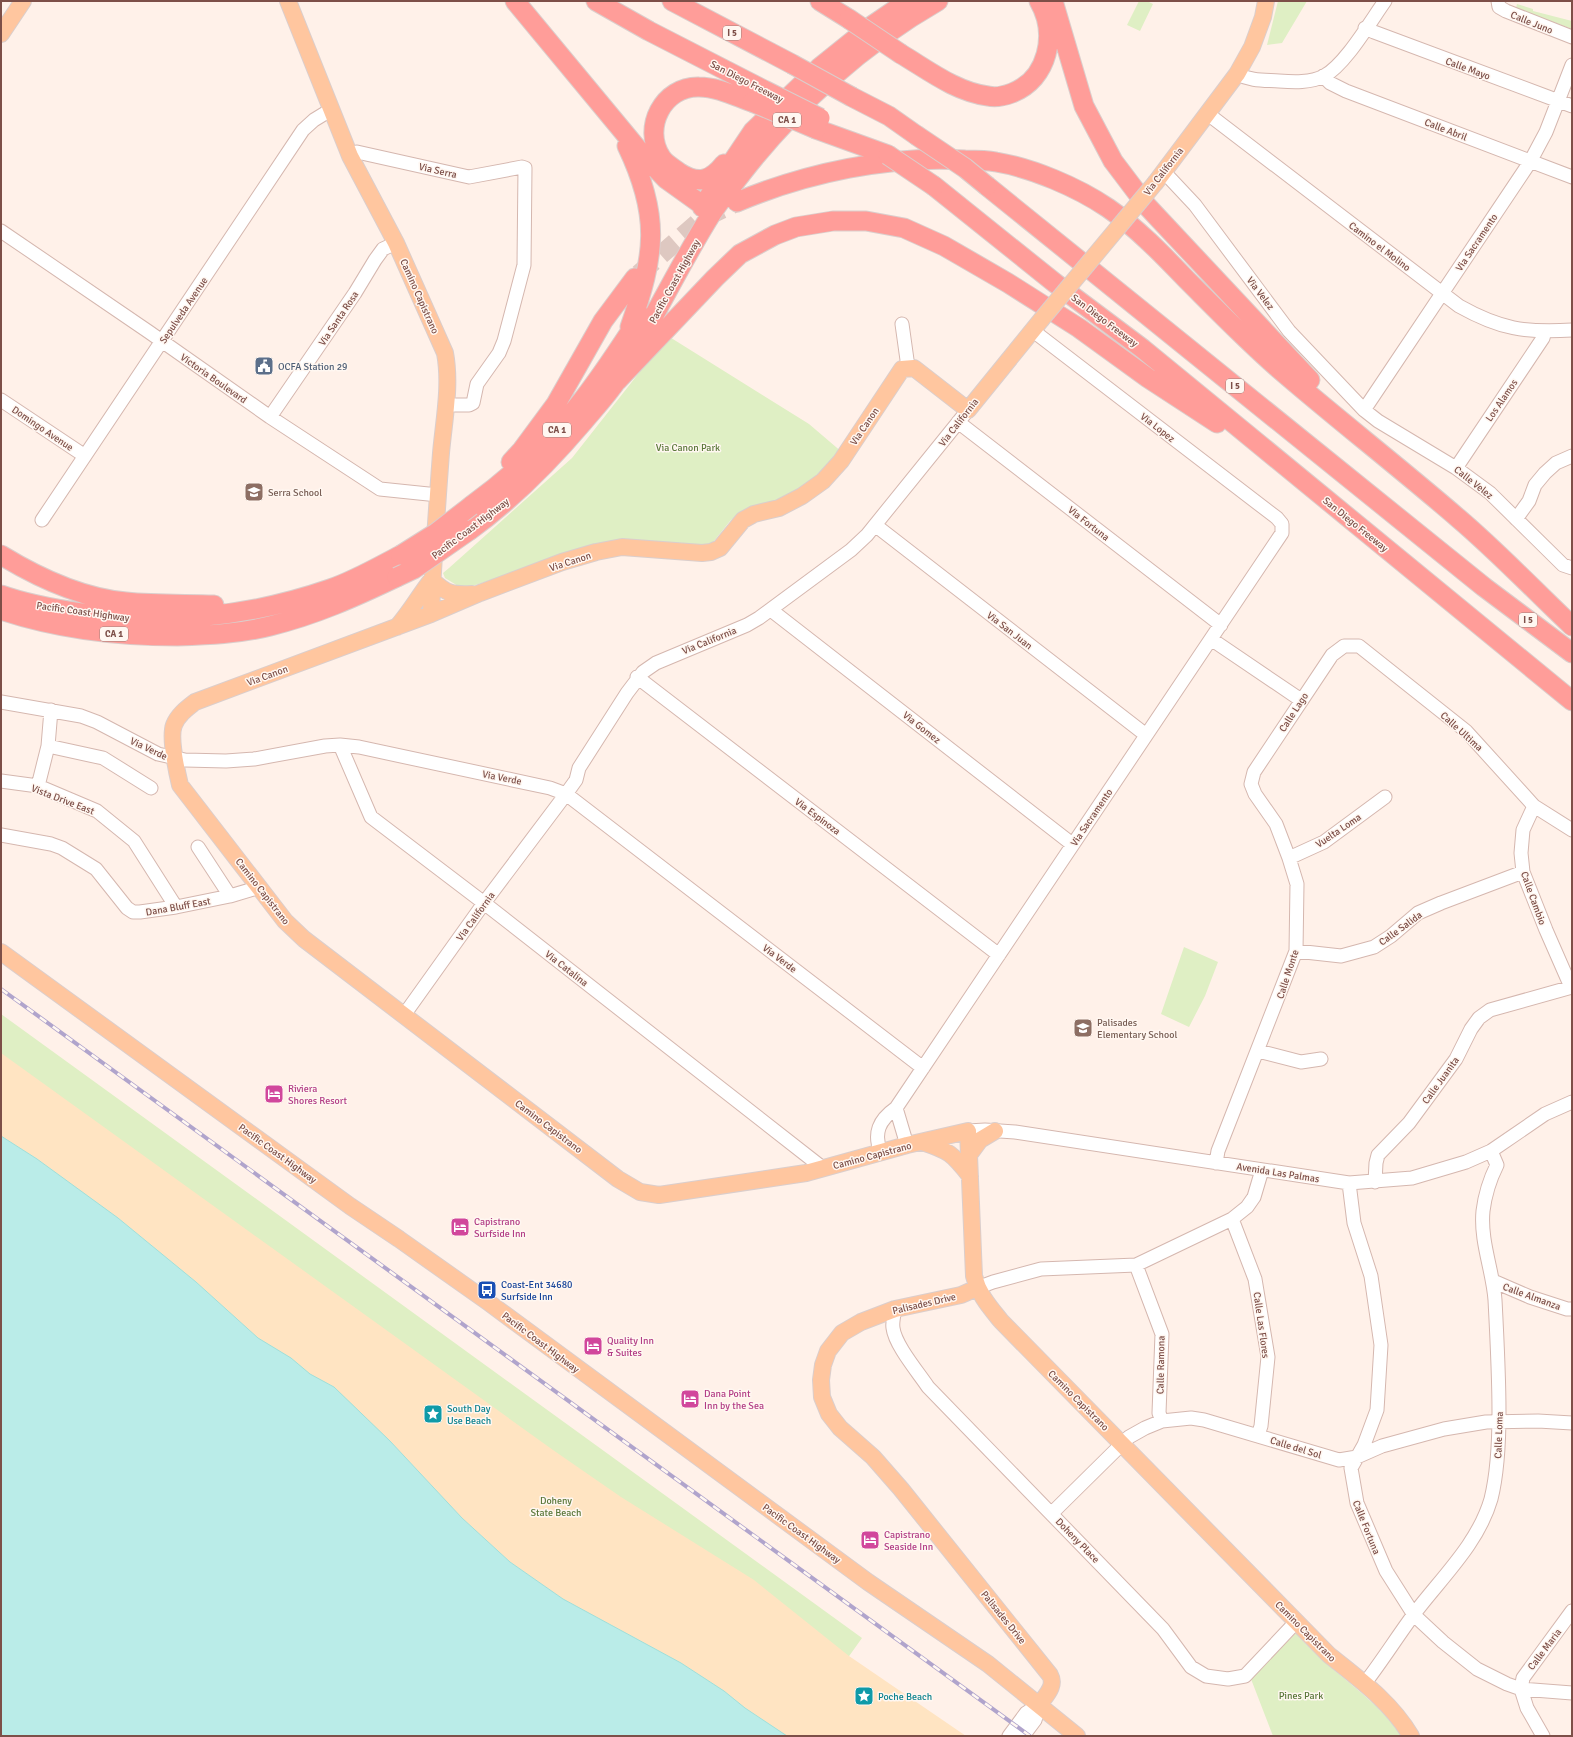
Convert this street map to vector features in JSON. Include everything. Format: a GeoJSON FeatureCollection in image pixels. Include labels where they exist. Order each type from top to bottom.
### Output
{"type":"FeatureCollection","features":[{"type":"Feature","properties":{"kind":"highway"},"geometry":{"type":"LineString","coordinates":[[515,1],[618,127],[666,180],[707,209]]}},
{"type":"Feature","properties":{"kind":"highway","name":"San Diego Freeway"},"geometry":{"type":"LineString","coordinates":[[596,1],[758,96],[820,124],[867,142],[934,186],[1144,350],[1572,700]]}},
{"type":"Feature","properties":{"kind":"highway","name":"I 5"},"geometry":{"type":"LineString","coordinates":[[672,1],[889,116],[965,168],[1484,587],[1572,653]]}},
{"type":"Feature","properties":{"kind":"highway"},"geometry":{"type":"LineString","coordinates":[[820,1],[901,54],[968,91],[985,96],[998,97],[1014,92],[1029,84],[1040,70],[1046,57],[1048,25],[1040,1]]}},
{"type":"Feature","properties":{"kind":"highway","name":"Pacific Coast Highway"},"geometry":{"type":"LineString","coordinates":[[1,595],[39,605],[115,618],[168,619],[268,607],[331,589],[401,555],[436,533],[503,482],[534,455],[561,426],[597,381],[647,307],[753,131],[819,68],[870,27],[908,1]]}},
{"type":"Feature","properties":{"kind":"highway","name":"Pacific Coast Highway"},"geometry":{"type":"LineString","coordinates":[[1,610],[61,626],[122,635],[185,636],[230,634],[269,627],[330,608],[414,569],[496,511],[548,462],[617,381],[707,209],[796,111],[876,43],[913,16],[938,1]]}},
{"type":"Feature","properties":{"kind":"highway"},"geometry":{"type":"LineString","coordinates":[[1053,1],[1084,106],[1113,161],[1147,206],[1341,412],[1360,436]]}},
{"type":"Feature","properties":{"kind":"highway"},"geometry":{"type":"LineString","coordinates":[[753,131],[715,174],[708,178],[700,179],[686,177],[662,159],[657,148],[654,132],[656,118],[661,107],[673,94],[684,89],[704,87],[758,96]]}},
{"type":"Feature","properties":{"kind":"highway"},"geometry":{"type":"LineString","coordinates":[[820,124],[846,140],[888,155]]}},
{"type":"Feature","properties":{"kind":"highway"},"geometry":{"type":"LineString","coordinates":[[618,127],[640,172],[646,194],[651,234],[648,269],[626,338]]}},
{"type":"Feature","properties":{"kind":"highway"},"geometry":{"type":"LineString","coordinates":[[737,202],[766,190],[799,180],[865,166],[904,160],[941,158],[994,162],[1034,173],[1073,189],[1106,207],[1130,225],[1152,245],[1246,340],[1460,519],[1572,626]]}},
{"type":"Feature","properties":{"kind":"highway"},"geometry":{"type":"LineString","coordinates":[[617,381],[715,278],[740,254],[775,235],[803,226],[833,221],[866,221],[883,223],[921,234],[1008,283],[1079,328],[1148,378],[1299,477]]}},
{"type":"Feature","properties":{"kind":"highway"},"geometry":{"type":"LineString","coordinates":[[471,506],[522,450],[556,404],[603,321],[635,278]]}},
{"type":"Feature","properties":{"kind":"highway"},"geometry":{"type":"LineString","coordinates":[[1,555],[55,583],[88,594],[125,602],[268,607]]}},
{"type":"Feature","properties":{"kind":"highway"},"geometry":{"type":"LineString","coordinates":[[1,622],[78,637],[124,642],[180,640],[230,634]]}},
{"type":"Feature","properties":{"kind":"main road"},"geometry":{"type":"LineString","coordinates":[[1,34],[23,1]]}},
{"type":"Feature","properties":{"kind":"main road","name":"Camino Capistrano"},"geometry":{"type":"LineString","coordinates":[[288,1],[350,156],[396,243],[445,353],[448,365],[431,614]]}},
{"type":"Feature","properties":{"kind":"main road","name":"Via California"},"geometry":{"type":"LineString","coordinates":[[963,416],[1160,177],[1208,114],[1237,74],[1252,47],[1263,17],[1266,1]]}},
{"type":"Feature","properties":{"kind":"main road","name":"Via Fortuna"},"geometry":{"type":"LineString","coordinates":[[908,368],[914,368],[963,416]]}},
{"type":"Feature","properties":{"kind":"main road","name":"Via Canon"},"geometry":{"type":"LineString","coordinates":[[174,759],[173,726],[182,712],[195,702],[397,627],[562,562],[596,552],[622,547],[702,553],[711,552],[720,548],[743,520],[754,514],[779,508],[802,496],[823,482],[841,461],[902,369],[908,368]]}},
{"type":"Feature","properties":{"kind":"main road"},"geometry":{"type":"LineString","coordinates":[[397,627],[409,614],[422,592],[433,579],[442,588],[455,594],[480,594]]}},
{"type":"Feature","properties":{"kind":"main road","name":"Camino Capistrano"},"geometry":{"type":"LineString","coordinates":[[174,759],[180,785],[286,921],[304,939],[618,1179],[640,1192],[659,1195],[806,1173],[915,1143],[968,1131],[974,1276],[977,1288],[984,1301],[1001,1321],[1296,1622],[1329,1655],[1365,1683],[1390,1707],[1411,1736]]}},
{"type":"Feature","properties":{"kind":"main road","name":"Pacific Coast Highway"},"geometry":{"type":"LineString","coordinates":[[1,952],[350,1206],[482,1298],[868,1582],[988,1664],[1040,1704],[1054,1718],[1077,1736]]}},
{"type":"Feature","properties":{"kind":"main road"},"geometry":{"type":"LineString","coordinates":[[969,1155],[980,1140],[995,1131]]}},
{"type":"Feature","properties":{"kind":"main road"},"geometry":{"type":"LineString","coordinates":[[915,1143],[943,1149],[954,1156],[970,1176]]}},
{"type":"Feature","properties":{"kind":"main road","name":"Palisades Drive"},"geometry":{"type":"LineString","coordinates":[[977,1288],[961,1295],[894,1309],[861,1322],[842,1332],[828,1351],[823,1365],[821,1380],[822,1397],[829,1414],[840,1428],[873,1457],[901,1489],[1050,1675],[1052,1686],[1040,1704]]}},
{"type":"Feature","properties":{"kind":"street"},"geometry":{"type":"LineString","coordinates":[[1237,74],[1248,79],[1290,82],[1310,81],[1323,76],[1344,60],[1385,1]]}},
{"type":"Feature","properties":{"kind":"street","name":"Calle Juno"},"geometry":{"type":"LineString","coordinates":[[1498,1],[1498,7],[1506,11],[1572,37]]}},
{"type":"Feature","properties":{"kind":"street","name":"Calle Mayo"},"geometry":{"type":"LineString","coordinates":[[1365,28],[1572,106]]}},
{"type":"Feature","properties":{"kind":"street","name":"Via Sacramento"},"geometry":{"type":"LineString","coordinates":[[1364,410],[1530,162],[1546,132],[1572,65]]}},
{"type":"Feature","properties":{"kind":"street","name":"Calle Abril"},"geometry":{"type":"LineString","coordinates":[[1323,76],[1330,83],[1346,91],[1572,177]]}},
{"type":"Feature","properties":{"kind":"street","name":"Sepulveda Avenue"},"geometry":{"type":"LineString","coordinates":[[42,520],[303,130],[314,120],[332,109]]}},
{"type":"Feature","properties":{"kind":"street","name":"Camino el Molino"},"geometry":{"type":"LineString","coordinates":[[1208,114],[1459,306],[1490,322],[1524,330],[1572,330]]}},
{"type":"Feature","properties":{"kind":"street","name":"Via Serra"},"geometry":{"type":"LineString","coordinates":[[350,156],[357,152],[469,177],[522,167],[525,170],[524,260],[508,329],[499,353],[477,384],[473,403],[469,405],[446,406]]}},
{"type":"Feature","properties":{"kind":"street","name":"Via Velez"},"geometry":{"type":"LineString","coordinates":[[1160,177],[1195,205],[1289,331],[1364,410]]}},
{"type":"Feature","properties":{"kind":"street","name":"Victoria Boulevard"},"geometry":{"type":"LineString","coordinates":[[1,231],[270,417],[380,489],[438,495]]}},
{"type":"Feature","properties":{"kind":"street","name":"Via Santa Rosa"},"geometry":{"type":"LineString","coordinates":[[270,417],[355,293],[375,260],[383,249],[396,243]]}},
{"type":"Feature","properties":{"kind":"street"},"geometry":{"type":"LineString","coordinates":[[902,324],[908,368]]}},
{"type":"Feature","properties":{"kind":"street","name":"Via Lopez"},"geometry":{"type":"LineString","coordinates":[[1037,325],[1277,518],[1282,524]]}},
{"type":"Feature","properties":{"kind":"street","name":"Los Alamos"},"geometry":{"type":"LineString","coordinates":[[1456,468],[1543,338],[1545,331]]}},
{"type":"Feature","properties":{"kind":"street","name":"Domingo Avenue"},"geometry":{"type":"LineString","coordinates":[[1,400],[85,456]]}},
{"type":"Feature","properties":{"kind":"street","name":"Calle Velez"},"geometry":{"type":"LineString","coordinates":[[1364,410],[1378,422],[1456,468],[1490,493],[1563,565],[1572,568]]}},
{"type":"Feature","properties":{"kind":"street","name":"Via California"},"geometry":{"type":"LineString","coordinates":[[404,1015],[484,903],[548,819],[547,805],[562,793],[570,775],[579,768],[638,677],[656,662],[747,625],[771,610],[856,545],[875,525],[963,416]]}},
{"type":"Feature","properties":{"kind":"street","name":"Via Fortuna"},"geometry":{"type":"LineString","coordinates":[[963,416],[1221,625]]}},
{"type":"Feature","properties":{"kind":"street"},"geometry":{"type":"LineString","coordinates":[[1516,519],[1529,501],[1536,485],[1545,473],[1556,463],[1572,456]]}},
{"type":"Feature","properties":{"kind":"street","name":"Via Sacramento"},"geometry":{"type":"LineString","coordinates":[[854,1160],[868,1145],[886,1116],[896,1108],[923,1068],[1282,533],[1282,524]]}},
{"type":"Feature","properties":{"kind":"street","name":"Via San Juan"},"geometry":{"type":"LineString","coordinates":[[875,525],[1146,735]]}},
{"type":"Feature","properties":{"kind":"street","name":"Via Gomez"},"geometry":{"type":"LineString","coordinates":[[771,610],[1072,844]]}},
{"type":"Feature","properties":{"kind":"street"},"geometry":{"type":"LineString","coordinates":[[1211,638],[1301,700]]}},
{"type":"Feature","properties":{"kind":"street","name":"Calle Lago"},"geometry":{"type":"LineString","coordinates":[[1251,784],[1254,772],[1301,700],[1332,655],[1344,646]]}},
{"type":"Feature","properties":{"kind":"street","name":"Calle Ultima"},"geometry":{"type":"LineString","coordinates":[[1344,646],[1358,646],[1466,731],[1534,806],[1572,830]]}},
{"type":"Feature","properties":{"kind":"street","name":"Via Espinoza"},"geometry":{"type":"LineString","coordinates":[[638,677],[999,955]]}},
{"type":"Feature","properties":{"kind":"street","name":"Via Verde"},"geometry":{"type":"LineString","coordinates":[[1,702],[81,716],[96,722],[158,754],[174,759],[226,761],[254,759],[325,746],[340,745],[359,747],[518,780],[562,793],[923,1068]]}},
{"type":"Feature","properties":{"kind":"street"},"geometry":{"type":"LineString","coordinates":[[38,786],[48,746],[51,710]]}},
{"type":"Feature","properties":{"kind":"street","name":"Via Catalina"},"geometry":{"type":"LineString","coordinates":[[340,745],[371,817],[484,903],[824,1168]]}},
{"type":"Feature","properties":{"kind":"street"},"geometry":{"type":"LineString","coordinates":[[48,746],[103,758],[151,788]]}},
{"type":"Feature","properties":{"kind":"street","name":"Vista Drive East"},"geometry":{"type":"LineString","coordinates":[[1,781],[38,786],[97,811],[134,841],[176,907]]}},
{"type":"Feature","properties":{"kind":"street","name":"Calle Monte"},"geometry":{"type":"LineString","coordinates":[[1216,1163],[1218,1151],[1296,951],[1297,884],[1276,824],[1255,794],[1251,784]]}},
{"type":"Feature","properties":{"kind":"street","name":"Vuelta Loma"},"geometry":{"type":"LineString","coordinates":[[1289,858],[1324,842],[1385,797]]}},
{"type":"Feature","properties":{"kind":"street","name":"Calle Cambio"},"geometry":{"type":"LineString","coordinates":[[1534,806],[1523,830],[1521,853],[1523,872],[1546,930],[1572,987]]}},
{"type":"Feature","properties":{"kind":"street","name":"Dana Bluff East"},"geometry":{"type":"LineString","coordinates":[[1,835],[51,844],[62,848],[96,869],[127,908],[133,912],[176,907],[230,896],[260,886]]}},
{"type":"Feature","properties":{"kind":"street"},"geometry":{"type":"LineString","coordinates":[[198,847],[230,896]]}},
{"type":"Feature","properties":{"kind":"street","name":"Calle Salida"},"geometry":{"type":"LineString","coordinates":[[1296,951],[1341,956],[1374,947],[1391,936],[1418,913],[1442,902],[1523,872]]}},
{"type":"Feature","properties":{"kind":"street","name":"Calle Juanita"},"geometry":{"type":"LineString","coordinates":[[1375,1182],[1378,1155],[1409,1123],[1456,1060],[1471,1029],[1479,1018],[1490,1010],[1572,987]]}},
{"type":"Feature","properties":{"kind":"street"},"geometry":{"type":"LineString","coordinates":[[1258,1051],[1301,1062],[1321,1059]]}},
{"type":"Feature","properties":{"kind":"street","name":"Avenida Las Palmas"},"geometry":{"type":"LineString","coordinates":[[968,1131],[1015,1132],[1349,1183],[1375,1182],[1412,1178],[1442,1170],[1491,1151],[1546,1114],[1572,1102]]}},
{"type":"Feature","properties":{"kind":"street"},"geometry":{"type":"LineString","coordinates":[[896,1108],[915,1143]]}},
{"type":"Feature","properties":{"kind":"street"},"geometry":{"type":"LineString","coordinates":[[876,1132],[877,1145],[881,1153]]}},
{"type":"Feature","properties":{"kind":"street","name":"Calle Loma"},"geometry":{"type":"LineString","coordinates":[[1365,1683],[1414,1615],[1458,1560],[1484,1517],[1496,1474],[1499,1421],[1499,1364],[1493,1281],[1483,1226],[1485,1198],[1497,1165],[1491,1151]]}},
{"type":"Feature","properties":{"kind":"street","name":"Palisades Drive"},"geometry":{"type":"LineString","coordinates":[[977,1288],[1041,1269],[1136,1265],[1232,1219],[1247,1207],[1254,1197],[1262,1170]]}},
{"type":"Feature","properties":{"kind":"street","name":"Calle Fortuna"},"geometry":{"type":"LineString","coordinates":[[1349,1183],[1354,1223],[1371,1276],[1381,1345],[1377,1410],[1364,1445],[1351,1468],[1356,1503],[1386,1571],[1414,1615],[1443,1642],[1476,1669],[1521,1689],[1572,1693]]}},
{"type":"Feature","properties":{"kind":"street","name":"Calle Las Flores"},"geometry":{"type":"LineString","coordinates":[[1232,1219],[1255,1279],[1268,1357],[1261,1426],[1258,1435]]}},
{"type":"Feature","properties":{"kind":"street","name":"Calle Ramona"},"geometry":{"type":"LineString","coordinates":[[1136,1265],[1162,1334],[1159,1413],[1162,1421]]}},
{"type":"Feature","properties":{"kind":"street","name":"Calle Almanza"},"geometry":{"type":"LineString","coordinates":[[1493,1281],[1530,1297],[1567,1309],[1572,1308]]}},
{"type":"Feature","properties":{"kind":"street","name":"Doheny Place"},"geometry":{"type":"LineString","coordinates":[[894,1309],[892,1323],[894,1333],[904,1353],[928,1387],[1163,1629],[1191,1667],[1206,1676],[1228,1679],[1245,1676],[1296,1622]]}},
{"type":"Feature","properties":{"kind":"street","name":"Calle del Sol"},"geometry":{"type":"LineString","coordinates":[[1052,1513],[1129,1437],[1144,1428],[1162,1421],[1191,1418],[1204,1420],[1339,1460],[1357,1457],[1382,1446],[1444,1429],[1499,1421],[1572,1423]]}},
{"type":"Feature","properties":{"kind":"street","name":"Calle Maria"},"geometry":{"type":"LineString","coordinates":[[1521,1689],[1522,1678],[1572,1611]]}},
{"type":"Feature","properties":{"kind":"street"},"geometry":{"type":"LineString","coordinates":[[1521,1689],[1527,1708],[1543,1736]]}},
{"type":"Feature","properties":{"kind":"street"},"geometry":{"type":"LineString","coordinates":[[1009,1736],[1026,1713],[1040,1704]]}},
{"type":"Feature","properties":{"kind":"street"},"geometry":{"type":"LineString","coordinates":[[1023,1736],[1035,1720],[1040,1704]]}},
{"type":"Feature","properties":{"kind":"green space"},"geometry":{"type":"Polygon","coordinates":[[[1139,1],[1147,1],[1153,4],[1140,31],[1127,25],[1139,1]]]}},
{"type":"Feature","properties":{"kind":"green space"},"geometry":{"type":"Polygon","coordinates":[[[1278,1],[1307,1],[1282,43],[1267,45],[1278,1]]]}},
{"type":"Feature","properties":{"kind":"green space"},"geometry":{"type":"Polygon","coordinates":[[[1517,4],[1533,9],[1533,11],[1572,21],[1572,29],[1516,8],[1517,4]]]}},
{"type":"Feature","properties":{"kind":"green space","name":"Via Canon Park"},"geometry":{"type":"Polygon","coordinates":[[[668,336],[809,424],[843,453],[821,481],[804,486],[773,503],[742,511],[730,521],[714,541],[705,547],[631,544],[515,572],[463,589],[445,578],[443,573],[572,458],[668,336]]]}},
{"type":"Feature","properties":{"kind":"green space"},"geometry":{"type":"Polygon","coordinates":[[[1184,947],[1218,962],[1205,996],[1189,1027],[1161,1014],[1184,947]]]}},
{"type":"Feature","properties":{"kind":"green space","name":"South Day Use Beach"},"geometry":{"type":"Polygon","coordinates":[[[1,1014],[862,1638],[792,1736],[787,1736],[745,1708],[724,1691],[681,1663],[563,1599],[390,1441],[310,1374],[258,1338],[196,1282],[118,1218],[37,1159],[1,1136],[1,1014]]]}},
{"type":"Feature","properties":{"kind":"green space","name":"Pines Park"},"geometry":{"type":"Polygon","coordinates":[[[1296,1633],[1312,1651],[1372,1702],[1401,1736],[1273,1736],[1251,1679],[1296,1633]]]}},
{"type":"Feature","properties":{"kind":"sand","name":"South Day Use Beach"},"geometry":{"type":"Polygon","coordinates":[[[1,1053],[553,1450],[621,1497],[754,1580],[849,1656],[966,1736],[787,1736],[745,1708],[724,1691],[681,1663],[563,1599],[510,1562],[462,1518],[390,1441],[334,1387],[310,1374],[291,1358],[258,1338],[196,1282],[118,1218],[37,1159],[1,1136],[1,1053]]]}},
{"type":"Feature","properties":{"kind":"water"},"geometry":{"type":"Polygon","coordinates":[[[1,1136],[37,1159],[118,1218],[196,1282],[258,1338],[291,1358],[310,1374],[334,1387],[390,1441],[462,1518],[510,1562],[563,1599],[681,1663],[724,1691],[745,1708],[787,1736],[1,1736],[1,1136]]]}},
{"type":"Feature","properties":{"kind":"tunnel"},"geometry":{"type":"LineString","coordinates":[[639,274],[702,219],[737,202]]}},
{"type":"Feature","properties":{"kind":"railway"},"geometry":{"type":"LineString","coordinates":[[1,989],[1030,1736]]}},
{"type":"Feature","properties":{"kind":"place","name":"OCFA Station 29"},"geometry":{"type":"Point","coordinates":[264,366]}},
{"type":"Feature","properties":{"kind":"place","name":"Serra School"},"geometry":{"type":"Point","coordinates":[254,492]}},
{"type":"Feature","properties":{"kind":"place","name":"Palisades Elementary School"},"geometry":{"type":"Point","coordinates":[1083,1028]}},
{"type":"Feature","properties":{"kind":"place","name":"Riviera Shores Resort"},"geometry":{"type":"Point","coordinates":[274,1094]}},
{"type":"Feature","properties":{"kind":"place","name":"Capistrano Surfside Inn"},"geometry":{"type":"Point","coordinates":[460,1227]}},
{"type":"Feature","properties":{"kind":"place","name":"Coast-Ent 34680 Surfside Inn"},"geometry":{"type":"Point","coordinates":[487,1290]}},
{"type":"Feature","properties":{"kind":"place","name":"Quality Inn & Suites"},"geometry":{"type":"Point","coordinates":[593,1346]}},
{"type":"Feature","properties":{"kind":"place","name":"Dana Point Inn by the Sea"},"geometry":{"type":"Point","coordinates":[690,1399]}},
{"type":"Feature","properties":{"kind":"place","name":"South Day Use Beach"},"geometry":{"type":"Point","coordinates":[433,1414]}},
{"type":"Feature","properties":{"kind":"place","name":"Capistrano Seaside Inn"},"geometry":{"type":"Point","coordinates":[870,1540]}},
{"type":"Feature","properties":{"kind":"place","name":"Poche Beach"},"geometry":{"type":"Point","coordinates":[864,1696]}},
{"type":"Feature","properties":{"kind":"park label","name":"Doheny State Beach"},"geometry":{"type":"Point","coordinates":[556,1506]}}]}
